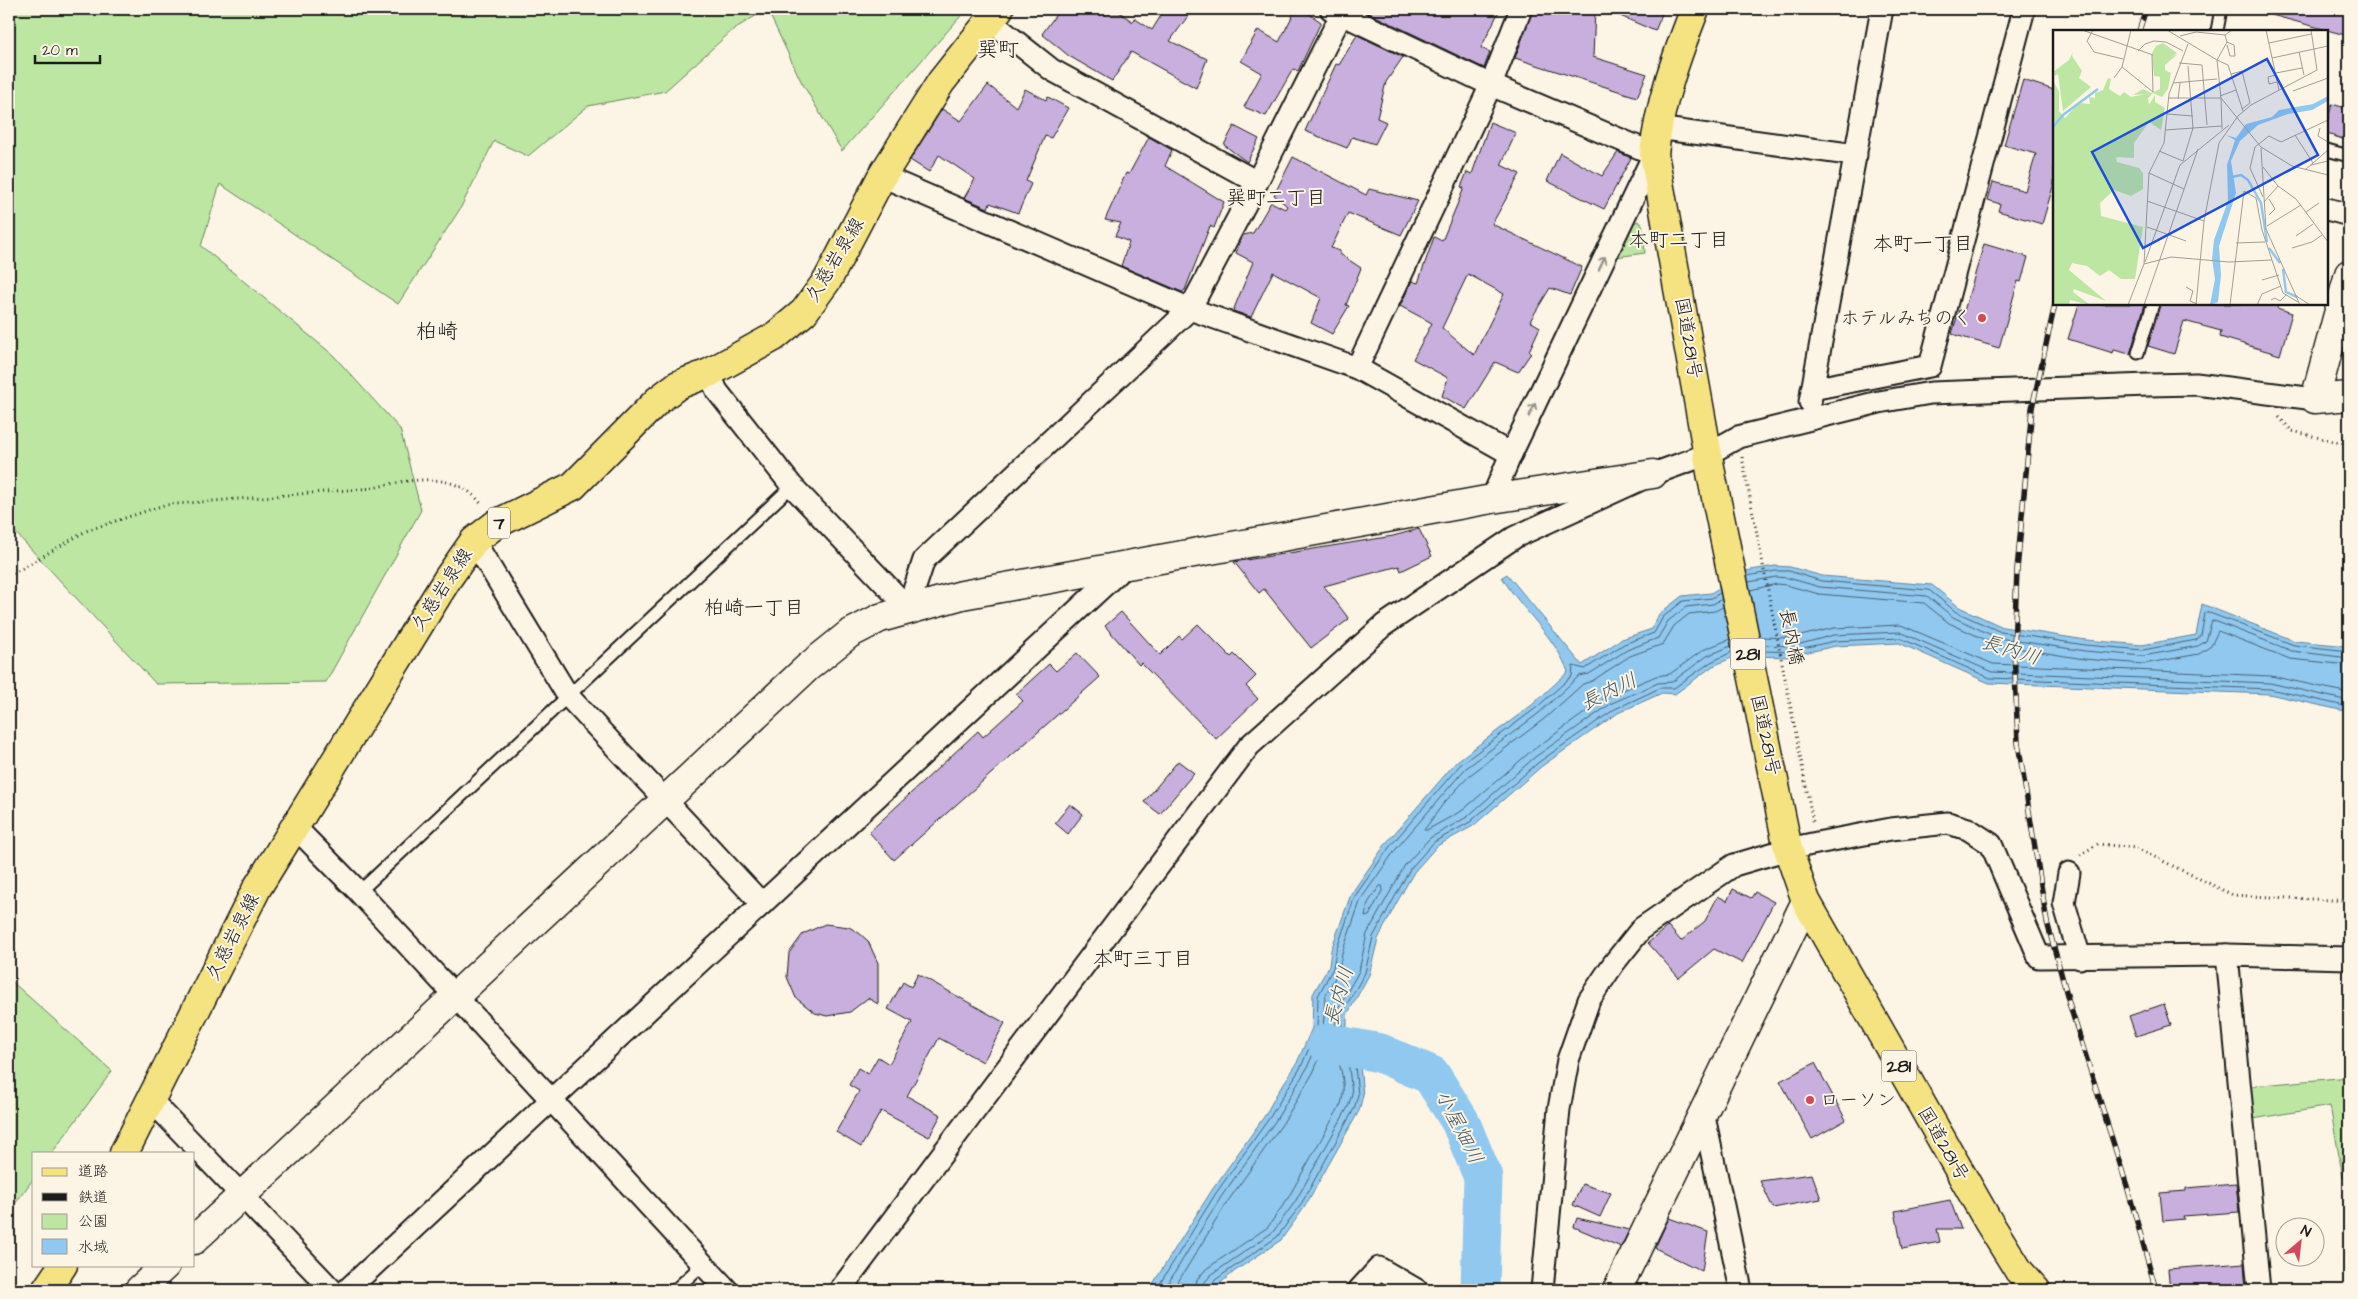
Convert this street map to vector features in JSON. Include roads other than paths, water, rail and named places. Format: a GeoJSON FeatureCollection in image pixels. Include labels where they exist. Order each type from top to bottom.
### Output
{"type":"FeatureCollection","features":[{"type":"Feature","properties":{"kind":"main road","name":"国道281号"},"geometry":{"type":"LineString","coordinates":[[1695,9],[1684,37],[1656,141],[1710,466],[1786,840],[1806,902],[1988,1221],[2019,1271],[2036,1290]]}},
{"type":"Feature","properties":{"kind":"main road","name":"久慈岩泉線"},"geometry":{"type":"LineString","coordinates":[[125,1152],[257,888],[448,578],[474,542],[496,524],[573,486],[658,400],[678,385],[709,373],[774,336],[804,312],[828,280],[882,176],[941,82],[995,15]]}},
{"type":"Feature","properties":{"kind":"main road"},"geometry":{"type":"LineString","coordinates":[[46,1290],[63,1266]]}},
{"type":"Feature","properties":{"kind":"street"},"geometry":{"type":"LineString","coordinates":[[1357,368],[1491,85],[1521,9]]}},
{"type":"Feature","properties":{"kind":"street"},"geometry":{"type":"LineString","coordinates":[[1808,418],[1882,9]]}},
{"type":"Feature","properties":{"kind":"street"},"geometry":{"type":"LineString","coordinates":[[1812,389],[1930,366],[2024,9]]}},
{"type":"Feature","properties":{"kind":"street"},"geometry":{"type":"LineString","coordinates":[[908,608],[924,560],[1190,309],[1257,182],[1339,11],[1491,85],[1656,141],[1856,155]]}},
{"type":"Feature","properties":{"kind":"street"},"geometry":{"type":"LineString","coordinates":[[995,15],[1052,70],[1257,182]]}},
{"type":"Feature","properties":{"kind":"street"},"geometry":{"type":"LineString","coordinates":[[1492,499],[1656,141]]}},
{"type":"Feature","properties":{"kind":"street"},"geometry":{"type":"LineString","coordinates":[[882,176],[1190,309],[1357,368],[1511,454]]}},
{"type":"Feature","properties":{"kind":"street"},"geometry":{"type":"LineString","coordinates":[[2328,209],[2349,215]]}},
{"type":"Feature","properties":{"kind":"street"},"geometry":{"type":"LineString","coordinates":[[2315,399],[2334,304],[2349,274]]}},
{"type":"Feature","properties":{"kind":"street"},"geometry":{"type":"LineString","coordinates":[[709,373],[717,391],[792,486],[908,608]]}},
{"type":"Feature","properties":{"kind":"street"},"geometry":{"type":"LineString","coordinates":[[195,1239],[808,667],[842,639],[880,618],[908,608],[962,595],[1127,564],[1492,499],[1710,466],[1738,437],[1808,418],[1879,402],[1931,394],[2196,384],[2315,399],[2349,396]]}},
{"type":"Feature","properties":{"kind":"street"},"geometry":{"type":"LineString","coordinates":[[840,1290],[1249,746],[1384,624],[1515,537],[1653,474]]}},
{"type":"Feature","properties":{"kind":"street"},"geometry":{"type":"LineString","coordinates":[[474,542],[568,696],[762,904]]}},
{"type":"Feature","properties":{"kind":"street"},"geometry":{"type":"LineString","coordinates":[[347,1290],[1127,564]]}},
{"type":"Feature","properties":{"kind":"street"},"geometry":{"type":"LineString","coordinates":[[1542,1290],[1559,1109],[1568,1060],[1589,1000],[1614,962],[1642,928],[1734,866],[1786,840],[1817,843],[1891,828],[1948,823],[1968,829],[1991,844],[2039,957],[2227,955],[2349,958]]}},
{"type":"Feature","properties":{"kind":"street"},"geometry":{"type":"LineString","coordinates":[[294,826],[359,892],[727,1290]]}},
{"type":"Feature","properties":{"kind":"street"},"geometry":{"type":"LineString","coordinates":[[2069,873],[2064,903],[2080,958]]}},
{"type":"Feature","properties":{"kind":"street"},"geometry":{"type":"LineString","coordinates":[[1617,1290],[1806,902]]}},
{"type":"Feature","properties":{"kind":"street"},"geometry":{"type":"LineString","coordinates":[[2227,955],[2260,1290]]}},
{"type":"Feature","properties":{"kind":"street"},"geometry":{"type":"LineString","coordinates":[[151,1100],[332,1290]]}},
{"type":"Feature","properties":{"kind":"street"},"geometry":{"type":"LineString","coordinates":[[1704,1112],[1740,1290]]}},
{"type":"Feature","properties":{"kind":"street"},"geometry":{"type":"LineString","coordinates":[[139,1290],[165,1266]]}},
{"type":"Feature","properties":{"kind":"street"},"geometry":{"type":"LineString","coordinates":[[1359,1290],[1379,1268],[1418,1290]]}},
{"type":"Feature","properties":{"kind":"lane"},"geometry":{"type":"LineString","coordinates":[[2218,30],[2221,9]]}},
{"type":"Feature","properties":{"kind":"lane"},"geometry":{"type":"LineString","coordinates":[[2328,150],[2349,156]]}},
{"type":"Feature","properties":{"kind":"lane"},"geometry":{"type":"LineString","coordinates":[[2138,353],[2153,305]]}},
{"type":"Feature","properties":{"kind":"lane"},"geometry":{"type":"LineString","coordinates":[[359,892],[792,486]]}},
{"type":"Feature","properties":{"kind":"lane"},"geometry":{"type":"LineString","coordinates":[[675,1290],[703,1264]]}},
{"type":"Feature","properties":{"kind":"water","name":"長内川"},"geometry":{"type":"Polygon","coordinates":[[[1775,566],[1790,567],[1822,576],[1932,585],[1959,607],[2003,627],[2086,640],[2142,645],[2196,635],[2202,604],[2295,641],[2349,646],[2349,712],[2269,694],[1989,683],[1899,643],[1836,646],[1804,653],[1796,657],[1736,656],[1713,666],[1675,694],[1662,693],[1618,713],[1542,766],[1473,826],[1437,846],[1414,872],[1396,904],[1378,939],[1369,975],[1347,1015],[1347,1034],[1360,1065],[1363,1095],[1359,1111],[1304,1208],[1281,1240],[1235,1271],[1212,1290],[1149,1290],[1212,1190],[1266,1114],[1296,1065],[1312,1028],[1313,994],[1329,966],[1331,950],[1351,894],[1387,842],[1457,761],[1532,705],[1568,672],[1547,635],[1502,577],[1507,574],[1582,665],[1622,639],[1652,629],[1659,614],[1682,596],[1711,593],[1745,571],[1775,566]]]}},
{"type":"Feature","properties":{"kind":"waterway","name":"小屋畑川"},"geometry":{"type":"LineString","coordinates":[[1327,1043],[1380,1053],[1431,1075],[1460,1121],[1483,1177],[1480,1290]]}},
{"type":"Feature","properties":{"kind":"railway"},"geometry":{"type":"LineString","coordinates":[[2139,30],[2146,9]]}},
{"type":"Feature","properties":{"kind":"railway"},"geometry":{"type":"LineString","coordinates":[[2055,305],[2032,408],[2017,570],[2014,649],[2018,743],[2047,922],[2070,1006],[2127,1186],[2156,1290]]}},
{"type":"Feature","properties":{"kind":"place","name":"ホテルみちのく"},"geometry":{"type":"Point","coordinates":[1982,318]}},
{"type":"Feature","properties":{"kind":"place","name":"ローソン"},"geometry":{"type":"Point","coordinates":[1810,1100]}},
{"type":"Feature","properties":{"kind":"district","name":"巽町"},"geometry":{"type":"Point","coordinates":[998,49]}},
{"type":"Feature","properties":{"kind":"district","name":"巽町二丁目"},"geometry":{"type":"Point","coordinates":[1276,198]}},
{"type":"Feature","properties":{"kind":"district","name":"本町二丁目"},"geometry":{"type":"Point","coordinates":[1679,240]}},
{"type":"Feature","properties":{"kind":"district","name":"本町一丁目"},"geometry":{"type":"Point","coordinates":[1923,244]}},
{"type":"Feature","properties":{"kind":"district","name":"柏崎"},"geometry":{"type":"Point","coordinates":[437,331]}},
{"type":"Feature","properties":{"kind":"district","name":"柏崎一丁目"},"geometry":{"type":"Point","coordinates":[754,608]}},
{"type":"Feature","properties":{"kind":"district","name":"本町三丁目"},"geometry":{"type":"Point","coordinates":[1143,959]}}]}
